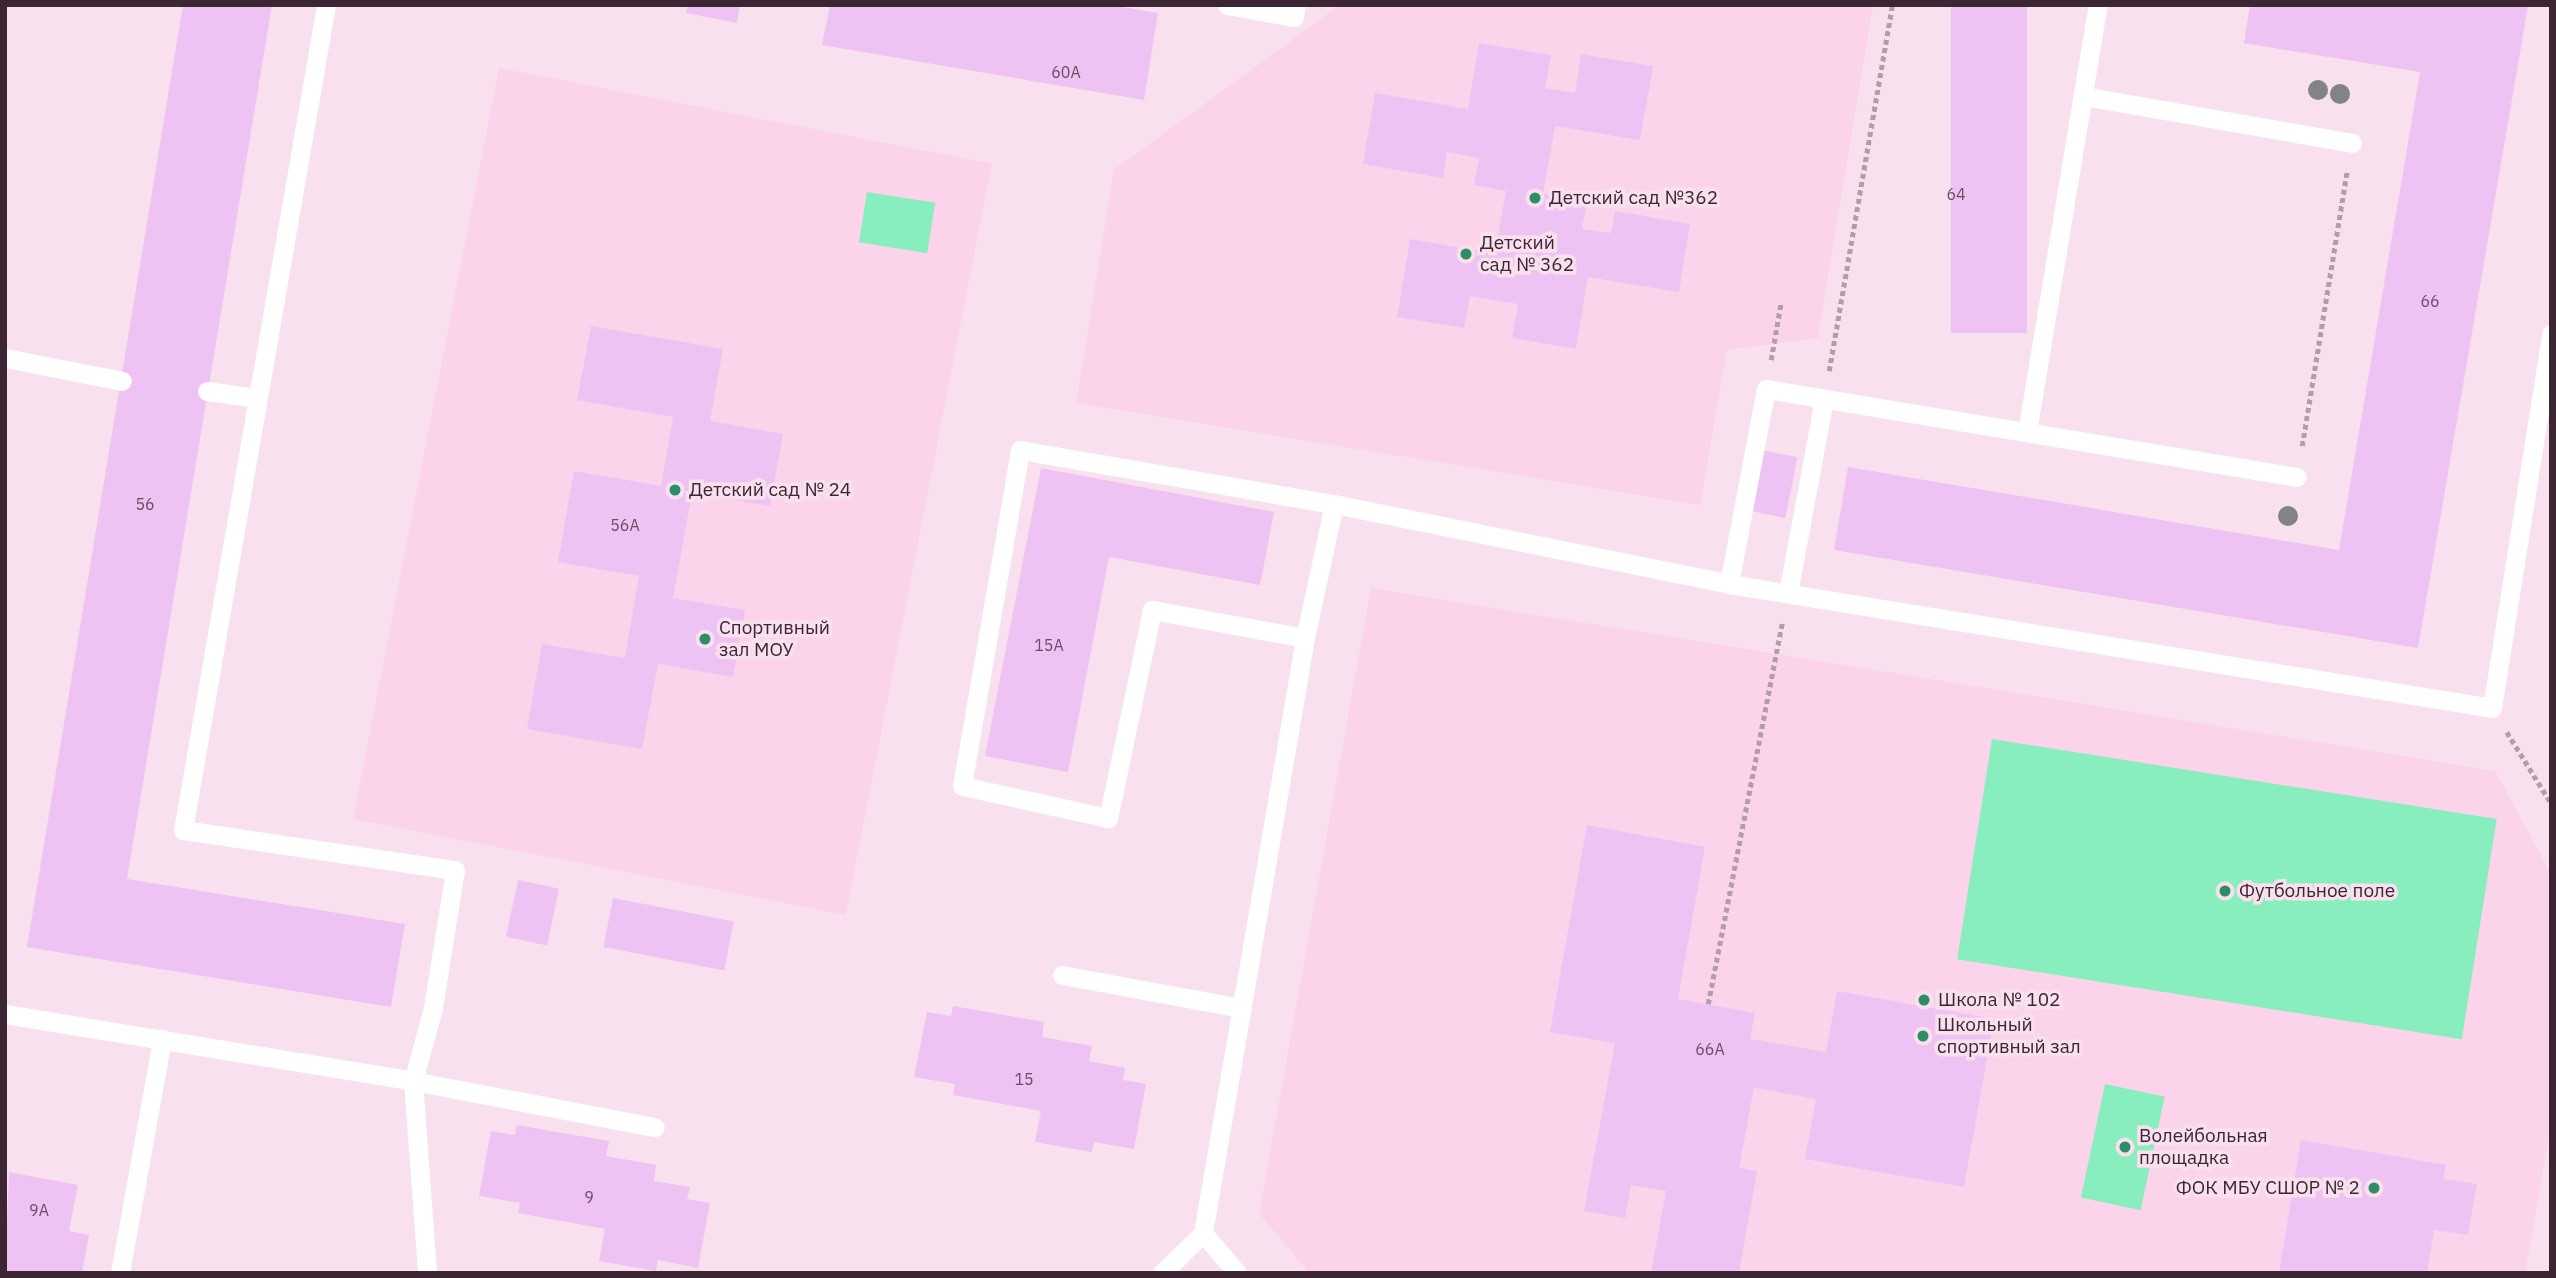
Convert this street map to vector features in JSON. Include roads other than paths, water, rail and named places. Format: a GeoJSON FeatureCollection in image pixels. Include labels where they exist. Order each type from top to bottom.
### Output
{"type":"FeatureCollection","features":[{"type":"Feature","properties":{"kind":"lane"},"geometry":{"type":"LineString","coordinates":[[326,5],[183,830],[455,870],[433,1008],[413,1081],[427,1273]]}},
{"type":"Feature","properties":{"kind":"lane"},"geometry":{"type":"LineString","coordinates":[[1227,5],[1294,17],[1296,5]]}},
{"type":"Feature","properties":{"kind":"lane"},"geometry":{"type":"LineString","coordinates":[[2027,432],[2098,5]]}},
{"type":"Feature","properties":{"kind":"lane"},"geometry":{"type":"LineString","coordinates":[[2083,96],[2352,143]]}},
{"type":"Feature","properties":{"kind":"lane"},"geometry":{"type":"LineString","coordinates":[[1305,638],[1152,610],[1108,818],[962,786],[1020,450],[1334,504],[1729,584],[2492,708],[2551,334]]}},
{"type":"Feature","properties":{"kind":"lane"},"geometry":{"type":"LineString","coordinates":[[5,358],[122,381]]}},
{"type":"Feature","properties":{"kind":"lane"},"geometry":{"type":"LineString","coordinates":[[1729,584],[1766,389],[2297,477]]}},
{"type":"Feature","properties":{"kind":"lane"},"geometry":{"type":"LineString","coordinates":[[207,391],[257,398]]}},
{"type":"Feature","properties":{"kind":"lane"},"geometry":{"type":"LineString","coordinates":[[1788,593],[1824,399]]}},
{"type":"Feature","properties":{"kind":"lane"},"geometry":{"type":"LineString","coordinates":[[1162,1273],[1203,1233],[1305,638],[1334,504]]}},
{"type":"Feature","properties":{"kind":"lane"},"geometry":{"type":"LineString","coordinates":[[1062,975],[1241,1008]]}},
{"type":"Feature","properties":{"kind":"lane"},"geometry":{"type":"LineString","coordinates":[[5,1014],[413,1081],[655,1127]]}},
{"type":"Feature","properties":{"kind":"lane"},"geometry":{"type":"LineString","coordinates":[[120,1273],[162,1039]]}},
{"type":"Feature","properties":{"kind":"lane"},"geometry":{"type":"LineString","coordinates":[[1203,1233],[1237,1273]]}},
{"type":"Feature","properties":{"kind":"place","name":"Детский сад №362"},"geometry":{"type":"Point","coordinates":[1535,198]}},
{"type":"Feature","properties":{"kind":"place","name":"Детский сад № 362"},"geometry":{"type":"Point","coordinates":[1466,254]}},
{"type":"Feature","properties":{"kind":"place","name":"Детский сад № 24"},"geometry":{"type":"Point","coordinates":[675,490]}},
{"type":"Feature","properties":{"kind":"place","name":"Спортивный зал МОУ"},"geometry":{"type":"Point","coordinates":[705,639]}},
{"type":"Feature","properties":{"kind":"place","name":"Футбольное поле"},"geometry":{"type":"Point","coordinates":[2225,891]}},
{"type":"Feature","properties":{"kind":"place","name":"Школа № 102"},"geometry":{"type":"Point","coordinates":[1924,1000]}},
{"type":"Feature","properties":{"kind":"place","name":"Школьный спортивный зал"},"geometry":{"type":"Point","coordinates":[1923,1036]}},
{"type":"Feature","properties":{"kind":"place","name":"Волейбольная площадка"},"geometry":{"type":"Point","coordinates":[2125,1147]}},
{"type":"Feature","properties":{"kind":"place","name":"ФОК МБУ СШОР № 2"},"geometry":{"type":"Point","coordinates":[2374,1188]}}]}
